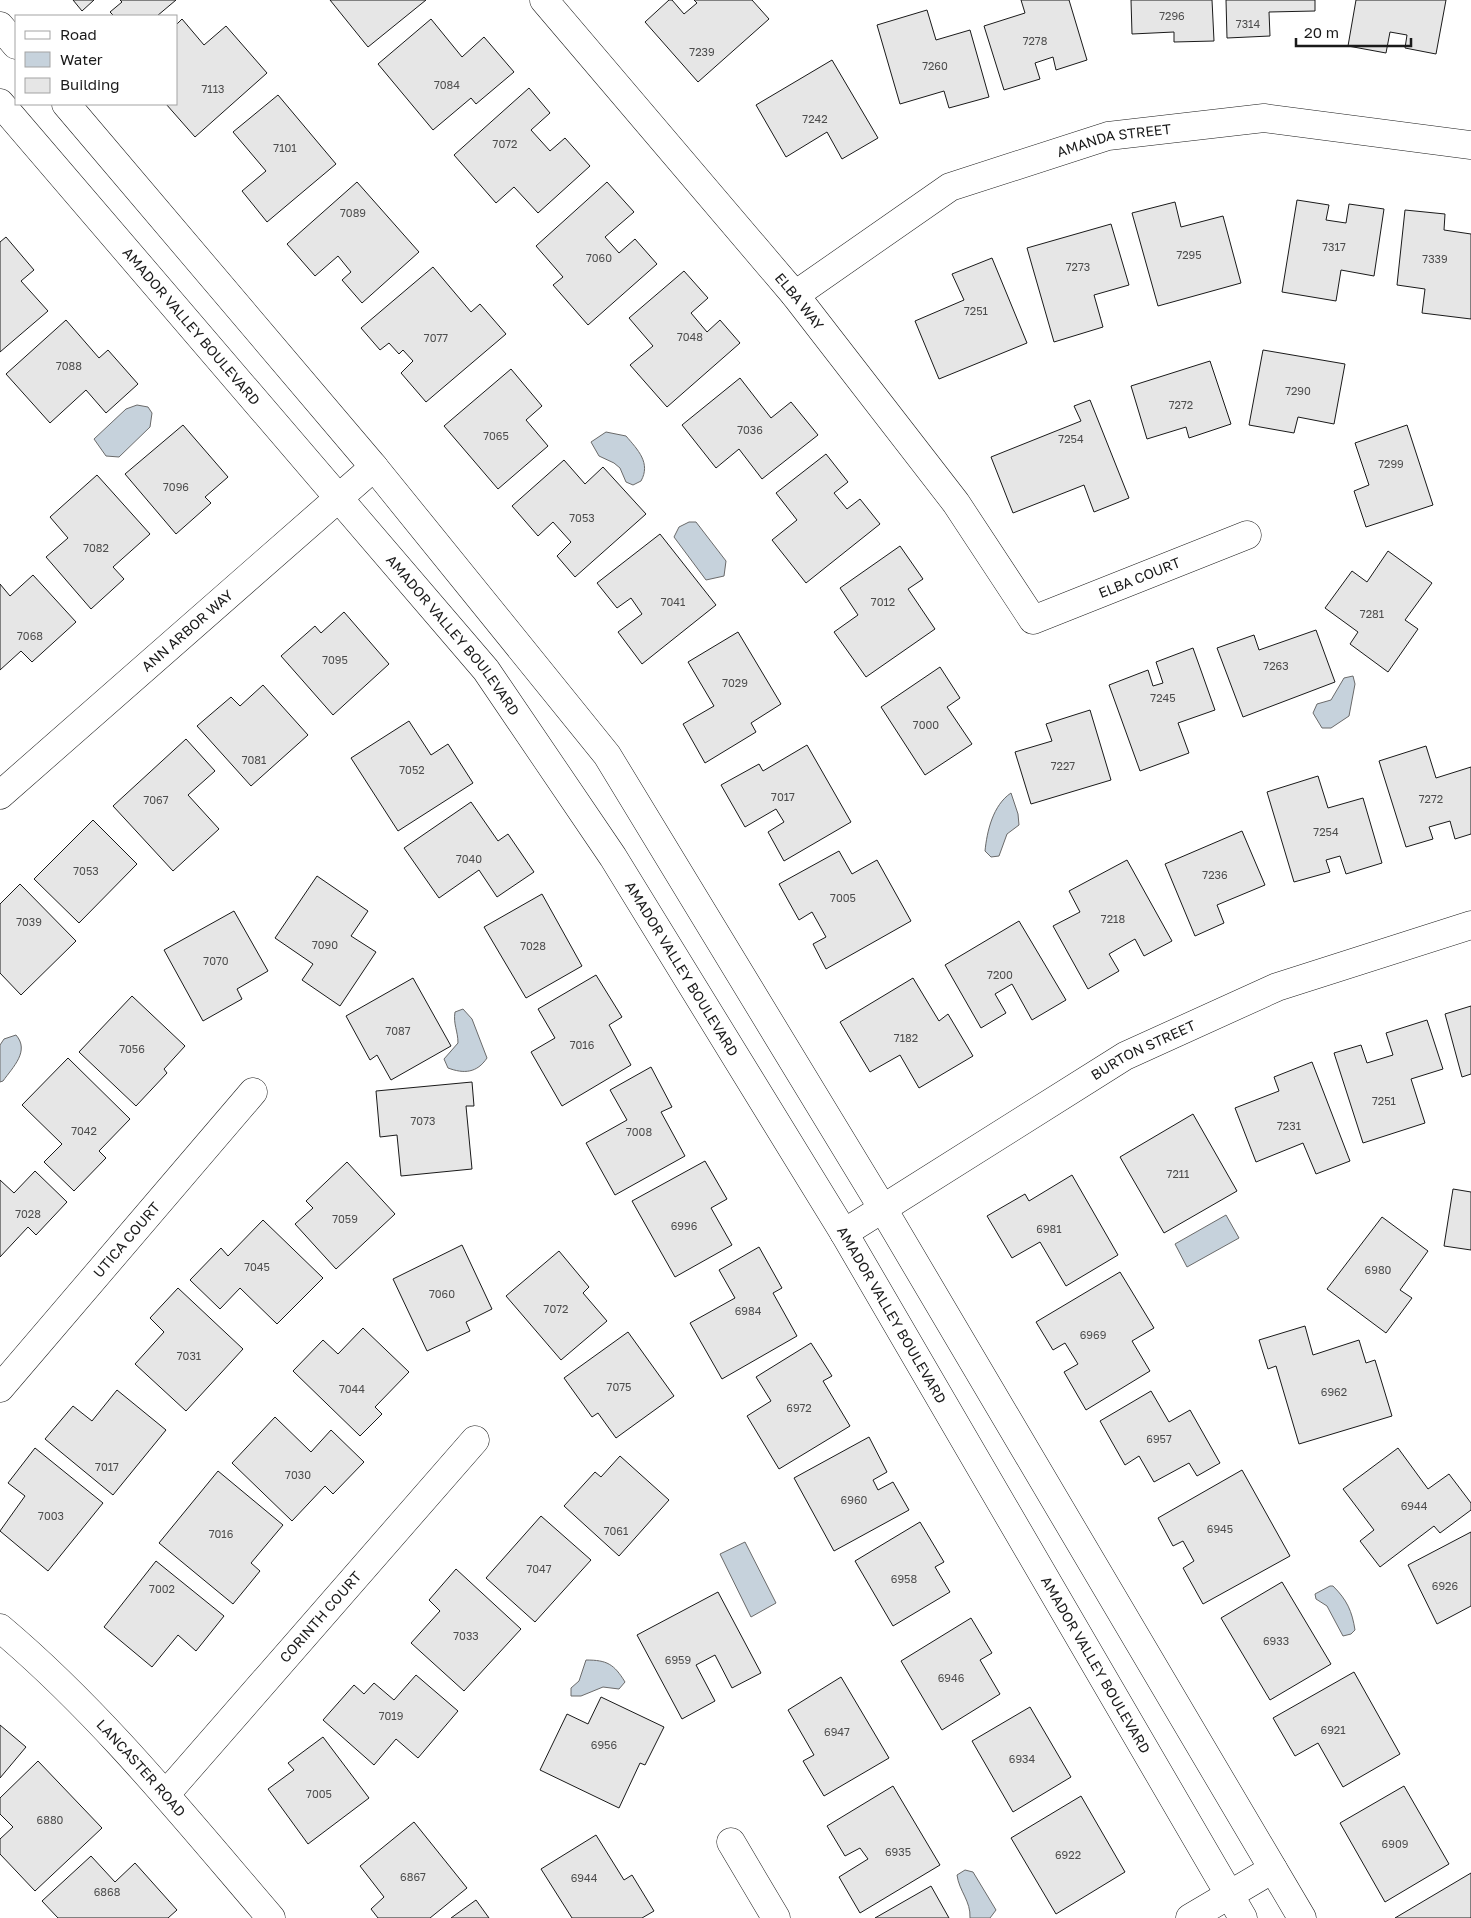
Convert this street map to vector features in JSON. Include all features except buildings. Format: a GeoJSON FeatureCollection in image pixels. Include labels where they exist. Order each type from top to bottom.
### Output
{"type":"FeatureCollection","features":[{"type":"Feature","properties":{"kind":"street","name":"ELBA WAY"},"geometry":{"type":"LineString","coordinates":[[544,0],[795,296],[956,503],[1033,620]]}},
{"type":"Feature","properties":{"kind":"street"},"geometry":{"type":"LineString","coordinates":[[0,26],[15,44]]}},
{"type":"Feature","properties":{"kind":"street","name":"AMADOR VALLEY BOULEVARD"},"geometry":{"type":"LineString","coordinates":[[0,104],[340,497],[492,678],[613,857],[844,1233],[1243,1918]]}},
{"type":"Feature","properties":{"kind":"street"},"geometry":{"type":"LineString","coordinates":[[67,105],[374,467],[607,755],[883,1209],[1302,1918]]}},
{"type":"Feature","properties":{"kind":"street","name":"AMANDA STREET"},"geometry":{"type":"LineString","coordinates":[[795,296],[950,187],[1108,136],[1264,118],[1471,145]]}},
{"type":"Feature","properties":{"kind":"street","name":"ANN ARBOR WAY"},"geometry":{"type":"LineString","coordinates":[[0,795],[374,467]]}},
{"type":"Feature","properties":{"kind":"street","name":"ELBA COURT"},"geometry":{"type":"LineString","coordinates":[[1033,620],[1247,536]]}},
{"type":"Feature","properties":{"kind":"street","name":"BURTON STREET"},"geometry":{"type":"LineString","coordinates":[[844,1233],[1125,1056],[1277,987],[1471,925]]}},
{"type":"Feature","properties":{"kind":"street","name":"UTICA COURT"},"geometry":{"type":"LineString","coordinates":[[0,1388],[253,1092]]}},
{"type":"Feature","properties":{"kind":"street","name":"CORINTH COURT"},"geometry":{"type":"LineString","coordinates":[[166,1794],[475,1440]]}},
{"type":"Feature","properties":{"kind":"street","name":"LANCASTER ROAD"},"geometry":{"type":"LineString","coordinates":[[0,1628],[37,1659],[166,1794],[271,1918]]}},
{"type":"Feature","properties":{"kind":"street"},"geometry":{"type":"LineString","coordinates":[[731,1842],[776,1918]]}},
{"type":"Feature","properties":{"kind":"street"},"geometry":{"type":"LineString","coordinates":[[1190,1918],[1273,1869]]}},
{"type":"Feature","properties":{"kind":"water"},"geometry":{"type":"Polygon","coordinates":[[[137,405],[148,407],[152,413],[150,427],[119,457],[106,456],[94,439],[126,409],[137,405]]]}},
{"type":"Feature","properties":{"kind":"water"},"geometry":{"type":"Polygon","coordinates":[[[606,432],[626,436],[639,452],[645,468],[641,481],[633,485],[626,482],[620,468],[599,456],[591,442],[606,432]]]}},
{"type":"Feature","properties":{"kind":"water"},"geometry":{"type":"Polygon","coordinates":[[[689,522],[696,522],[726,561],[724,576],[706,580],[674,537],[679,527],[689,522]]]}},
{"type":"Feature","properties":{"kind":"water"},"geometry":{"type":"Polygon","coordinates":[[[1353,676],[1355,684],[1349,716],[1331,728],[1322,728],[1313,713],[1317,704],[1331,700],[1344,678],[1353,676]]]}},
{"type":"Feature","properties":{"kind":"water"},"geometry":{"type":"Polygon","coordinates":[[[1011,793],[1018,814],[1019,825],[1007,834],[999,856],[991,857],[985,851],[989,827],[995,811],[1011,793]]]}},
{"type":"Feature","properties":{"kind":"water"},"geometry":{"type":"Polygon","coordinates":[[[463,1009],[472,1019],[487,1058],[479,1067],[470,1071],[448,1068],[444,1059],[458,1043],[455,1012],[463,1009]]]}},
{"type":"Feature","properties":{"kind":"water"},"geometry":{"type":"Polygon","coordinates":[[[16,1035],[20,1041],[21,1053],[11,1070],[3,1081],[0,1082],[0,1045],[4,1039],[16,1035]]]}},
{"type":"Feature","properties":{"kind":"water"},"geometry":{"type":"Polygon","coordinates":[[[1226,1215],[1239,1238],[1187,1267],[1175,1244],[1226,1215]]]}},
{"type":"Feature","properties":{"kind":"water"},"geometry":{"type":"Polygon","coordinates":[[[745,1542],[776,1603],[751,1617],[720,1554],[745,1542]]]}},
{"type":"Feature","properties":{"kind":"water"},"geometry":{"type":"Polygon","coordinates":[[[1333,1586],[1338,1591],[1348,1606],[1355,1630],[1351,1634],[1343,1636],[1327,1606],[1316,1599],[1315,1594],[1333,1586]]]}},
{"type":"Feature","properties":{"kind":"water"},"geometry":{"type":"Polygon","coordinates":[[[586,1660],[609,1664],[625,1682],[619,1689],[603,1687],[581,1696],[571,1696],[571,1688],[579,1681],[586,1660]]]}},
{"type":"Feature","properties":{"kind":"water"},"geometry":{"type":"Polygon","coordinates":[[[965,1870],[973,1872],[996,1910],[990,1918],[970,1918],[969,1906],[957,1875],[965,1870]]]}}]}
